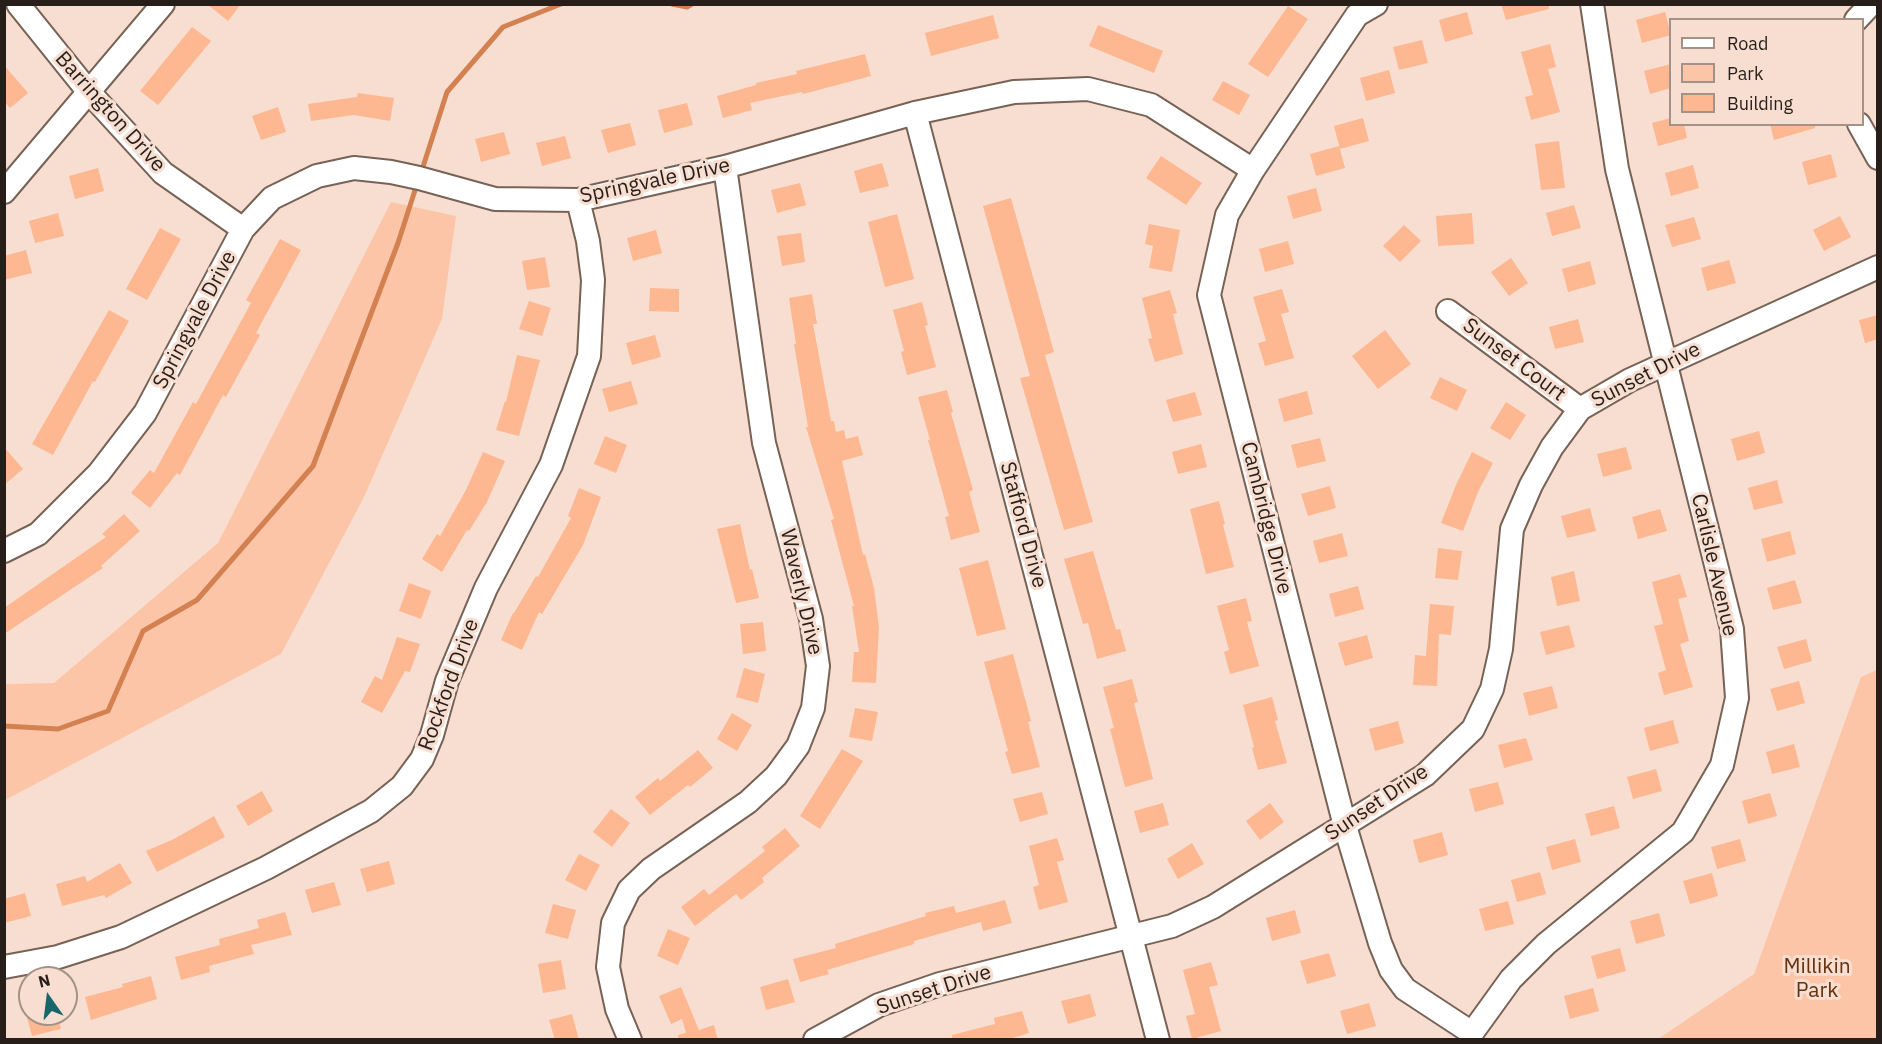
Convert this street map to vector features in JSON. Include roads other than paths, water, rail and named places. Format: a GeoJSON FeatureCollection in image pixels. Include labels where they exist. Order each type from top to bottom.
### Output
{"type":"FeatureCollection","features":[{"type":"Feature","properties":{"kind":"street","name":"Barrington Drive"},"geometry":{"type":"LineString","coordinates":[[18,4],[88,91],[163,173],[243,229]]}},
{"type":"Feature","properties":{"kind":"street"},"geometry":{"type":"LineString","coordinates":[[4,192],[163,4]]}},
{"type":"Feature","properties":{"kind":"street","name":"Cambridge Drive"},"geometry":{"type":"LineString","coordinates":[[1376,4],[1357,15],[1253,170],[1227,215],[1209,295],[1345,826],[1380,943],[1391,970],[1406,989],[1472,1033]]}},
{"type":"Feature","properties":{"kind":"street","name":"Carlisle Avenue"},"geometry":{"type":"LineString","coordinates":[[1472,1033],[1511,979],[1546,944],[1683,832],[1722,765],[1737,698],[1732,629],[1617,169],[1592,4]]}},
{"type":"Feature","properties":{"kind":"street"},"geometry":{"type":"LineString","coordinates":[[1858,18],[1871,4]]}},
{"type":"Feature","properties":{"kind":"street","name":"Springvale Drive"},"geometry":{"type":"LineString","coordinates":[[4,552],[38,534],[99,473],[146,413],[243,229],[272,198],[317,176],[354,168],[410,176],[495,199],[578,200],[725,167],[915,113],[1014,92],[1088,89],[1151,105],[1253,170]]}},
{"type":"Feature","properties":{"kind":"street","name":"Stafford Drive"},"geometry":{"type":"LineString","coordinates":[[915,113],[1158,1040]]}},
{"type":"Feature","properties":{"kind":"street"},"geometry":{"type":"LineString","coordinates":[[1861,126],[1878,158]]}},
{"type":"Feature","properties":{"kind":"street","name":"Waverly Drive"},"geometry":{"type":"LineString","coordinates":[[630,1040],[617,1009],[608,967],[613,923],[629,890],[651,869],[748,802],[776,776],[798,746],[813,708],[818,666],[811,619],[764,443],[725,167]]}},
{"type":"Feature","properties":{"kind":"street","name":"Rockford Drive"},"geometry":{"type":"LineString","coordinates":[[4,967],[58,957],[122,937],[266,868],[371,811],[402,786],[425,751],[432,735],[447,681],[486,588],[551,465],[589,356],[593,280],[588,241],[578,200]]}},
{"type":"Feature","properties":{"kind":"street","name":"Sunset Drive"},"geometry":{"type":"LineString","coordinates":[[815,1040],[879,1005],[940,984],[1172,926],[1214,907],[1425,775],[1473,729],[1492,689],[1501,649],[1512,529],[1531,485],[1552,447],[1580,409],[1664,363],[1878,267]]}},
{"type":"Feature","properties":{"kind":"street","name":"Sunset Court"},"geometry":{"type":"LineString","coordinates":[[1448,310],[1580,409]]}},
{"type":"Feature","properties":{"kind":"waterway"},"geometry":{"type":"LineString","coordinates":[[421,173],[447,92],[503,27],[561,4]]}},
{"type":"Feature","properties":{"kind":"waterway"},"geometry":{"type":"LineString","coordinates":[[672,4],[687,7],[692,4]]}},
{"type":"Feature","properties":{"kind":"waterway"},"geometry":{"type":"LineString","coordinates":[[4,726],[58,729],[108,711],[143,631],[197,600],[313,466],[398,243],[417,184]]}},
{"type":"Feature","properties":{"kind":"park label","name":"Millikin Park"},"geometry":{"type":"Point","coordinates":[1817,979]}}]}
